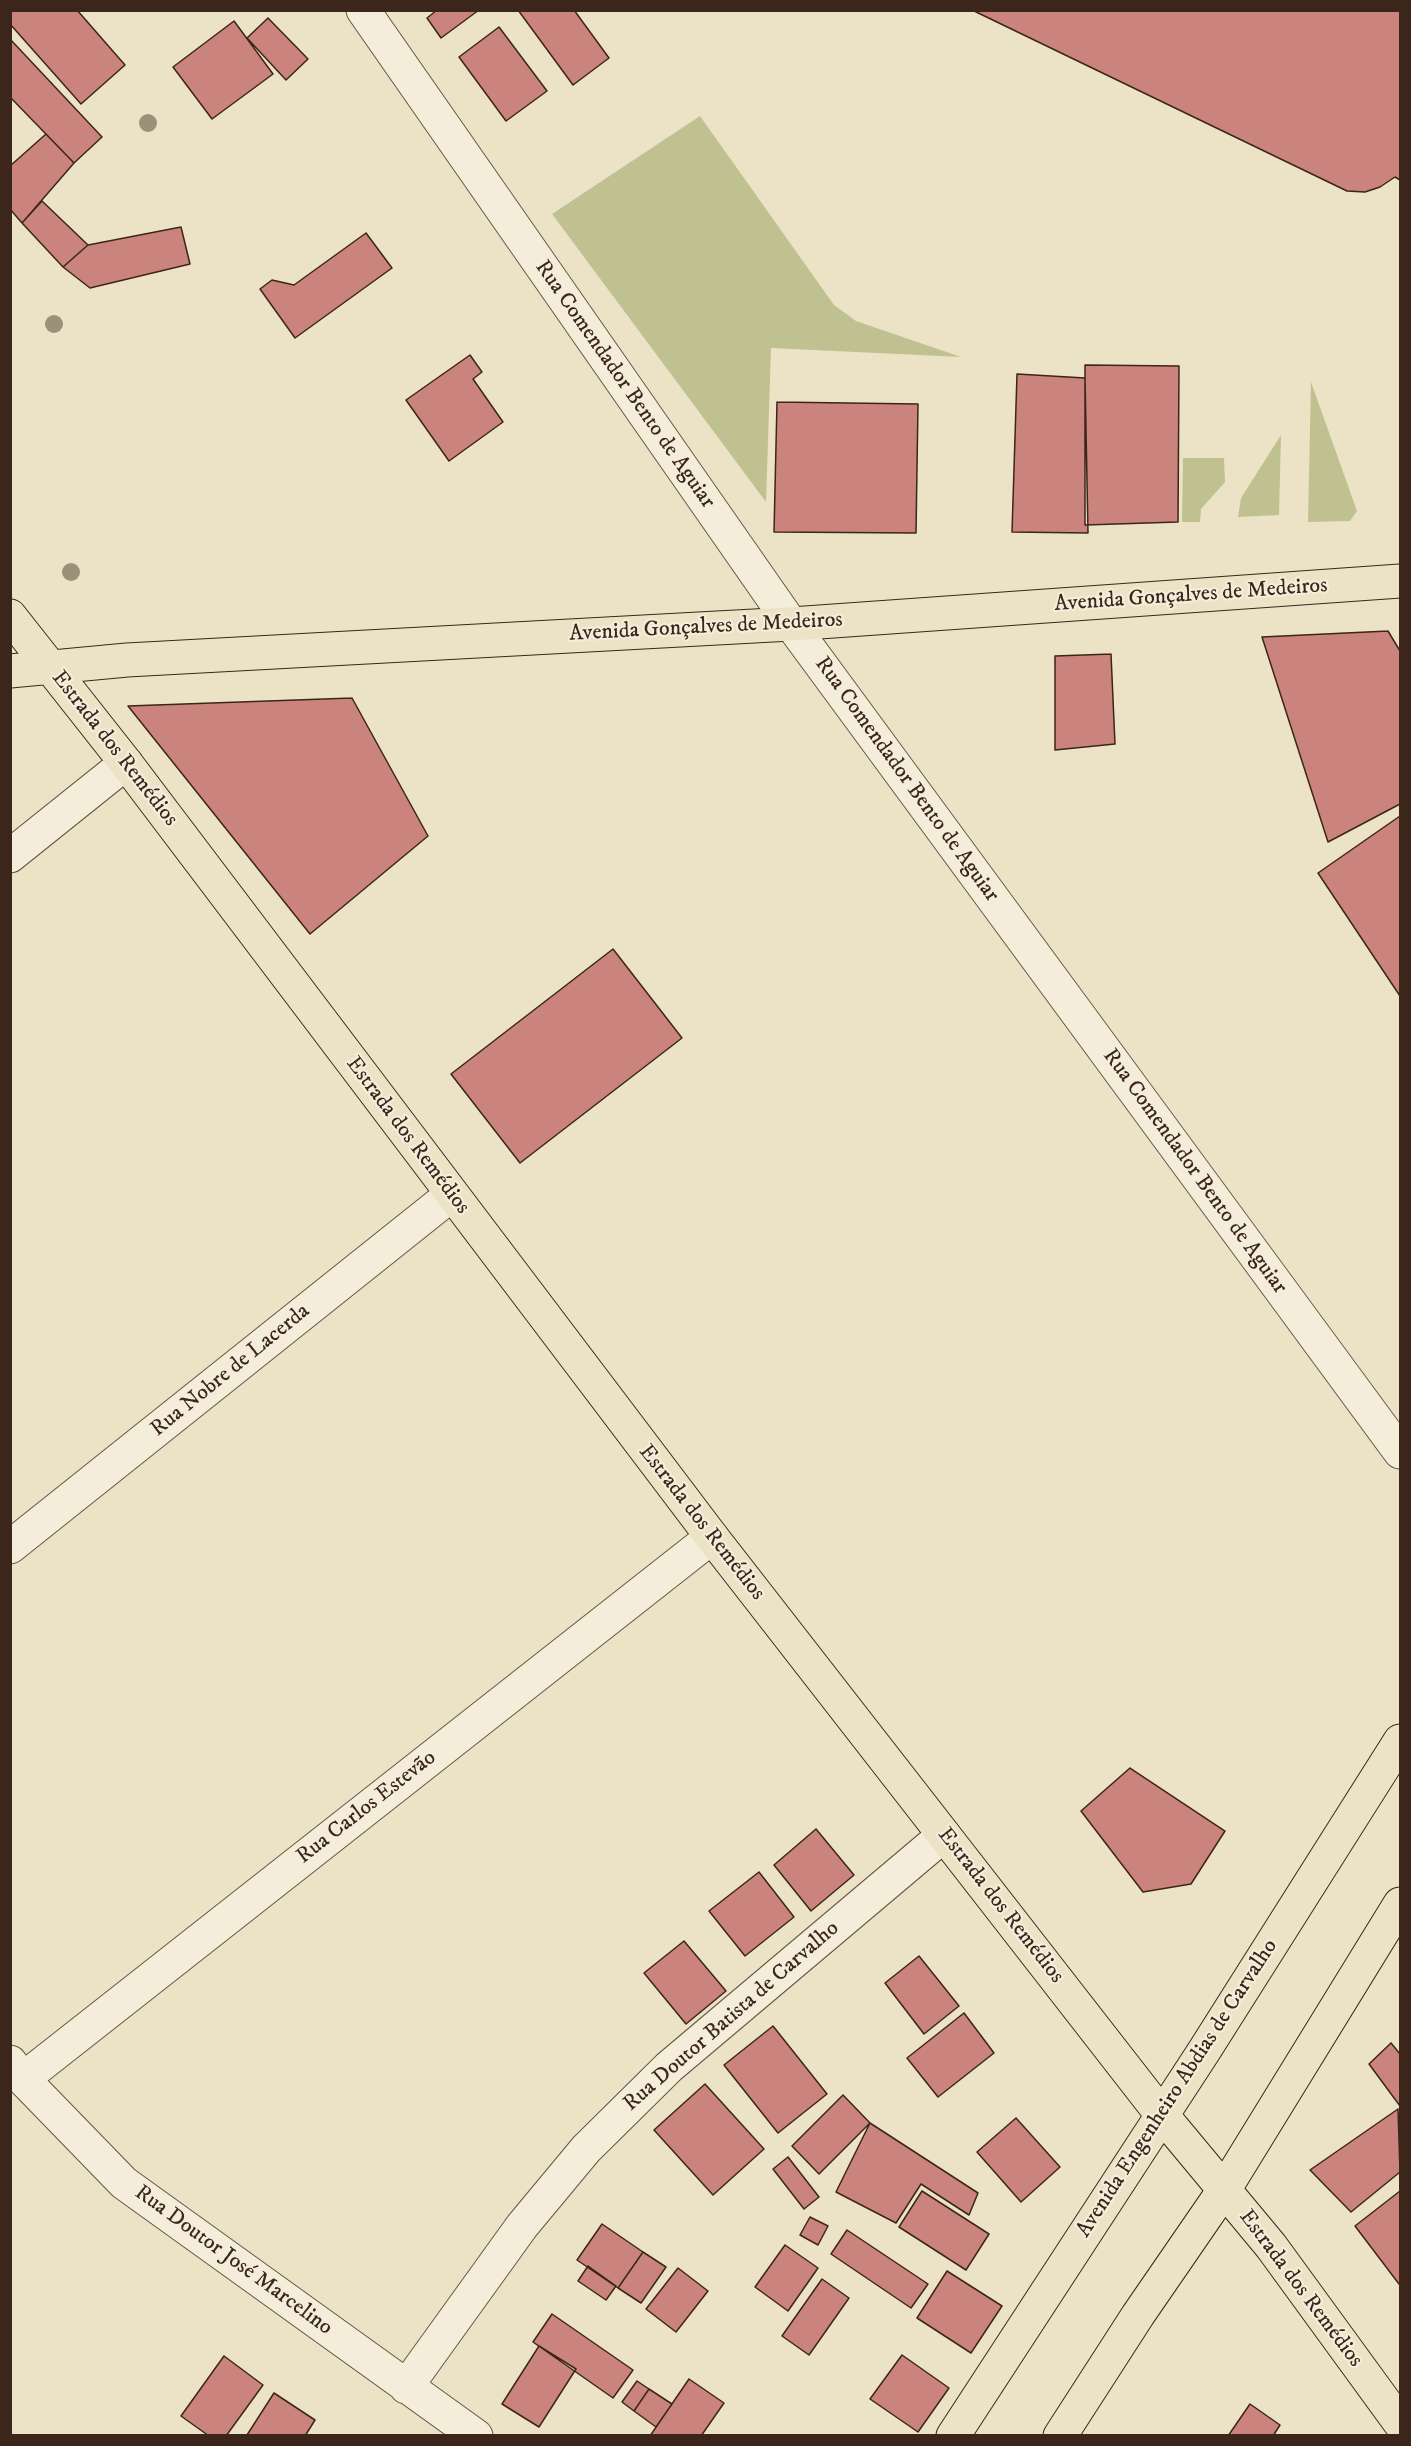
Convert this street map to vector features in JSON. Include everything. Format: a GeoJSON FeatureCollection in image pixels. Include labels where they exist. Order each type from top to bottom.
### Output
{"type":"FeatureCollection","features":[{"type":"Feature","properties":{"kind":"main road","name":"Avenida Gonçalves de Medeiros"},"geometry":{"type":"LineString","coordinates":[[10,671],[139,659],[791,624],[1401,581]]}},
{"type":"Feature","properties":{"kind":"main road","name":"Estrada dos Remédios"},"geometry":{"type":"LineString","coordinates":[[10,616],[126,763],[712,1538],[1162,2115],[1271,2246],[1401,2423]]}},
{"type":"Feature","properties":{"kind":"main road","name":"Avenida Engenheiro Abdias de Carvalho"},"geometry":{"type":"LineString","coordinates":[[953,2436],[1401,1741]]}},
{"type":"Feature","properties":{"kind":"main road"},"geometry":{"type":"LineString","coordinates":[[1060,2436],[1138,2315],[1224,2190],[1401,1904]]}},
{"type":"Feature","properties":{"kind":"street","name":"Rua Comendador Bento de Aguiar"},"geometry":{"type":"LineString","coordinates":[[363,10],[791,624],[1401,1452]]}},
{"type":"Feature","properties":{"kind":"street"},"geometry":{"type":"LineString","coordinates":[[10,856],[126,763]]}},
{"type":"Feature","properties":{"kind":"street","name":"Rua Nobre de Lacerda"},"geometry":{"type":"LineString","coordinates":[[10,1547],[451,1195]]}},
{"type":"Feature","properties":{"kind":"street","name":"Rua Carlos Estevão"},"geometry":{"type":"LineString","coordinates":[[16,2071],[712,1538]]}},
{"type":"Feature","properties":{"kind":"street","name":"Rua Doutor Batista de Carvalho"},"geometry":{"type":"LineString","coordinates":[[406,2387],[522,2226],[586,2149],[669,2067],[944,1835]]}},
{"type":"Feature","properties":{"kind":"street","name":"Rua Doutor José Marcelino"},"geometry":{"type":"LineString","coordinates":[[16,2071],[124,2183],[476,2436]]}},
{"type":"Feature","properties":{"kind":"green space"},"geometry":{"type":"Polygon","coordinates":[[[700,116],[834,305],[856,321],[961,357],[771,348],[766,502],[552,214],[700,116]]]}},
{"type":"Feature","properties":{"kind":"green space"},"geometry":{"type":"Polygon","coordinates":[[[1311,382],[1357,511],[1350,521],[1308,522],[1311,382]]]}},
{"type":"Feature","properties":{"kind":"green space"},"geometry":{"type":"Polygon","coordinates":[[[1281,435],[1279,515],[1238,517],[1241,498],[1281,435]]]}},
{"type":"Feature","properties":{"kind":"green space"},"geometry":{"type":"Polygon","coordinates":[[[1183,458],[1224,458],[1225,482],[1201,509],[1200,522],[1182,522],[1183,458]]]}},
{"type":"Feature","properties":{"kind":"building"},"geometry":{"type":"Polygon","coordinates":[[[10,10],[77,10],[125,65],[81,104],[10,24],[10,10]]]}},
{"type":"Feature","properties":{"kind":"building"},"geometry":{"type":"Polygon","coordinates":[[[437,10],[479,10],[441,38],[427,18],[437,10]]]}},
{"type":"Feature","properties":{"kind":"building"},"geometry":{"type":"Polygon","coordinates":[[[518,10],[574,10],[609,58],[573,85],[518,10]]]}},
{"type":"Feature","properties":{"kind":"building"},"geometry":{"type":"Polygon","coordinates":[[[972,10],[1400,10],[1400,180],[1395,177],[1380,187],[1365,192],[1347,191],[972,10]]]}},
{"type":"Feature","properties":{"kind":"building"},"geometry":{"type":"Polygon","coordinates":[[[268,18],[308,59],[286,80],[247,38],[268,18]]]}},
{"type":"Feature","properties":{"kind":"building"},"geometry":{"type":"Polygon","coordinates":[[[234,21],[273,74],[212,119],[173,67],[234,21]]]}},
{"type":"Feature","properties":{"kind":"building"},"geometry":{"type":"Polygon","coordinates":[[[499,27],[547,91],[506,121],[459,57],[499,27]]]}},
{"type":"Feature","properties":{"kind":"building"},"geometry":{"type":"Polygon","coordinates":[[[10,39],[102,137],[74,163],[10,97],[10,39]]]}},
{"type":"Feature","properties":{"kind":"building"},"geometry":{"type":"Polygon","coordinates":[[[46,134],[74,163],[22,223],[10,209],[10,166],[46,134]]]}},
{"type":"Feature","properties":{"kind":"building"},"geometry":{"type":"Polygon","coordinates":[[[42,201],[88,245],[63,267],[22,223],[42,201]]]}},
{"type":"Feature","properties":{"kind":"building"},"geometry":{"type":"Polygon","coordinates":[[[181,227],[190,264],[90,288],[63,267],[88,245],[181,227]]]}},
{"type":"Feature","properties":{"kind":"building"},"geometry":{"type":"Polygon","coordinates":[[[366,233],[392,268],[295,338],[260,289],[272,280],[294,285],[366,233]]]}},
{"type":"Feature","properties":{"kind":"building"},"geometry":{"type":"Polygon","coordinates":[[[470,355],[482,372],[473,379],[503,422],[449,461],[406,400],[470,355]]]}},
{"type":"Feature","properties":{"kind":"building"},"geometry":{"type":"Polygon","coordinates":[[[1085,365],[1179,366],[1178,522],[1085,525],[1085,365]]]}},
{"type":"Feature","properties":{"kind":"building"},"geometry":{"type":"Polygon","coordinates":[[[1017,374],[1085,378],[1088,533],[1012,532],[1017,374]]]}},
{"type":"Feature","properties":{"kind":"building"},"geometry":{"type":"Polygon","coordinates":[[[777,402],[918,404],[916,533],[774,532],[777,402]]]}},
{"type":"Feature","properties":{"kind":"building"},"geometry":{"type":"Polygon","coordinates":[[[1388,631],[1400,651],[1400,804],[1328,842],[1262,637],[1388,631]]]}},
{"type":"Feature","properties":{"kind":"building"},"geometry":{"type":"Polygon","coordinates":[[[1111,654],[1115,744],[1055,750],[1055,656],[1111,654]]]}},
{"type":"Feature","properties":{"kind":"building"},"geometry":{"type":"Polygon","coordinates":[[[352,698],[428,836],[310,934],[128,706],[352,698]]]}},
{"type":"Feature","properties":{"kind":"building"},"geometry":{"type":"Polygon","coordinates":[[[1400,816],[1400,996],[1318,873],[1400,816]]]}},
{"type":"Feature","properties":{"kind":"building"},"geometry":{"type":"Polygon","coordinates":[[[613,949],[682,1038],[520,1163],[451,1074],[613,949]]]}},
{"type":"Feature","properties":{"kind":"building"},"geometry":{"type":"Polygon","coordinates":[[[1130,1768],[1225,1831],[1191,1884],[1143,1892],[1081,1811],[1130,1768]]]}},
{"type":"Feature","properties":{"kind":"building"},"geometry":{"type":"Polygon","coordinates":[[[816,1829],[854,1875],[811,1911],[774,1865],[816,1829]]]}},
{"type":"Feature","properties":{"kind":"building"},"geometry":{"type":"Polygon","coordinates":[[[759,1872],[794,1917],[745,1956],[709,1911],[759,1872]]]}},
{"type":"Feature","properties":{"kind":"building"},"geometry":{"type":"Polygon","coordinates":[[[684,1941],[726,1991],[686,2024],[644,1973],[684,1941]]]}},
{"type":"Feature","properties":{"kind":"building"},"geometry":{"type":"Polygon","coordinates":[[[919,1956],[959,2006],[924,2034],[885,1983],[919,1956]]]}},
{"type":"Feature","properties":{"kind":"building"},"geometry":{"type":"Polygon","coordinates":[[[964,2013],[994,2053],[938,2097],[907,2058],[964,2013]]]}},
{"type":"Feature","properties":{"kind":"building"},"geometry":{"type":"Polygon","coordinates":[[[773,2026],[827,2094],[778,2133],[724,2065],[773,2026]]]}},
{"type":"Feature","properties":{"kind":"building"},"geometry":{"type":"Polygon","coordinates":[[[1391,2043],[1400,2054],[1400,2106],[1369,2064],[1391,2043]]]}},
{"type":"Feature","properties":{"kind":"building"},"geometry":{"type":"Polygon","coordinates":[[[705,2084],[764,2149],[713,2195],[654,2130],[705,2084]]]}},
{"type":"Feature","properties":{"kind":"building"},"geometry":{"type":"Polygon","coordinates":[[[843,2095],[870,2123],[819,2174],[792,2146],[843,2095]]]}},
{"type":"Feature","properties":{"kind":"building"},"geometry":{"type":"Polygon","coordinates":[[[1398,2109],[1400,2172],[1351,2212],[1310,2170],[1398,2109]]]}},
{"type":"Feature","properties":{"kind":"building"},"geometry":{"type":"Polygon","coordinates":[[[1016,2118],[1060,2167],[1021,2202],[977,2152],[1016,2118]]]}},
{"type":"Feature","properties":{"kind":"building"},"geometry":{"type":"Polygon","coordinates":[[[870,2123],[978,2193],[969,2215],[921,2184],[896,2223],[836,2192],[870,2123]]]}},
{"type":"Feature","properties":{"kind":"building"},"geometry":{"type":"Polygon","coordinates":[[[788,2157],[819,2197],[804,2209],[773,2169],[788,2157]]]}},
{"type":"Feature","properties":{"kind":"building"},"geometry":{"type":"Polygon","coordinates":[[[922,2191],[989,2234],[966,2270],[899,2227],[922,2191]]]}},
{"type":"Feature","properties":{"kind":"building"},"geometry":{"type":"Polygon","coordinates":[[[1400,2191],[1400,2283],[1399,2284],[1355,2226],[1400,2191]]]}},
{"type":"Feature","properties":{"kind":"building"},"geometry":{"type":"Polygon","coordinates":[[[810,2217],[828,2226],[818,2245],[800,2235],[810,2217]]]}},
{"type":"Feature","properties":{"kind":"building"},"geometry":{"type":"Polygon","coordinates":[[[602,2224],[643,2252],[618,2288],[577,2260],[602,2224]]]}},
{"type":"Feature","properties":{"kind":"building"},"geometry":{"type":"Polygon","coordinates":[[[847,2230],[928,2284],[911,2308],[831,2254],[847,2230]]]}},
{"type":"Feature","properties":{"kind":"building"},"geometry":{"type":"Polygon","coordinates":[[[785,2245],[818,2268],[788,2311],[755,2287],[785,2245]]]}},
{"type":"Feature","properties":{"kind":"building"},"geometry":{"type":"Polygon","coordinates":[[[643,2252],[666,2267],[641,2303],[618,2288],[643,2252]]]}},
{"type":"Feature","properties":{"kind":"building"},"geometry":{"type":"Polygon","coordinates":[[[588,2266],[616,2286],[606,2300],[578,2281],[588,2266]]]}},
{"type":"Feature","properties":{"kind":"building"},"geometry":{"type":"Polygon","coordinates":[[[678,2268],[708,2291],[676,2332],[646,2309],[678,2268]]]}},
{"type":"Feature","properties":{"kind":"building"},"geometry":{"type":"Polygon","coordinates":[[[947,2271],[1002,2306],[971,2353],[917,2318],[947,2271]]]}},
{"type":"Feature","properties":{"kind":"building"},"geometry":{"type":"Polygon","coordinates":[[[822,2279],[849,2298],[809,2355],[782,2336],[822,2279]]]}},
{"type":"Feature","properties":{"kind":"building"},"geometry":{"type":"Polygon","coordinates":[[[552,2314],[633,2370],[613,2398],[533,2342],[552,2314]]]}},
{"type":"Feature","properties":{"kind":"building"},"geometry":{"type":"Polygon","coordinates":[[[539,2346],[576,2369],[539,2427],[502,2404],[539,2346]]]}},
{"type":"Feature","properties":{"kind":"building"},"geometry":{"type":"Polygon","coordinates":[[[902,2355],[949,2388],[918,2432],[870,2399],[902,2355]]]}},
{"type":"Feature","properties":{"kind":"building"},"geometry":{"type":"Polygon","coordinates":[[[224,2356],[263,2385],[226,2436],[209,2436],[181,2416],[224,2356]]]}},
{"type":"Feature","properties":{"kind":"building"},"geometry":{"type":"Polygon","coordinates":[[[689,2379],[724,2403],[701,2436],[650,2436],[689,2379]]]}},
{"type":"Feature","properties":{"kind":"building"},"geometry":{"type":"Polygon","coordinates":[[[637,2381],[649,2389],[634,2411],[622,2402],[637,2381]]]}},
{"type":"Feature","properties":{"kind":"building"},"geometry":{"type":"Polygon","coordinates":[[[649,2389],[672,2404],[656,2427],[634,2411],[649,2389]]]}},
{"type":"Feature","properties":{"kind":"building"},"geometry":{"type":"Polygon","coordinates":[[[274,2393],[315,2420],[305,2436],[247,2435],[274,2393]]]}},
{"type":"Feature","properties":{"kind":"building"},"geometry":{"type":"Polygon","coordinates":[[[1250,2404],[1280,2425],[1273,2436],[1228,2436],[1250,2404]]]}}]}
